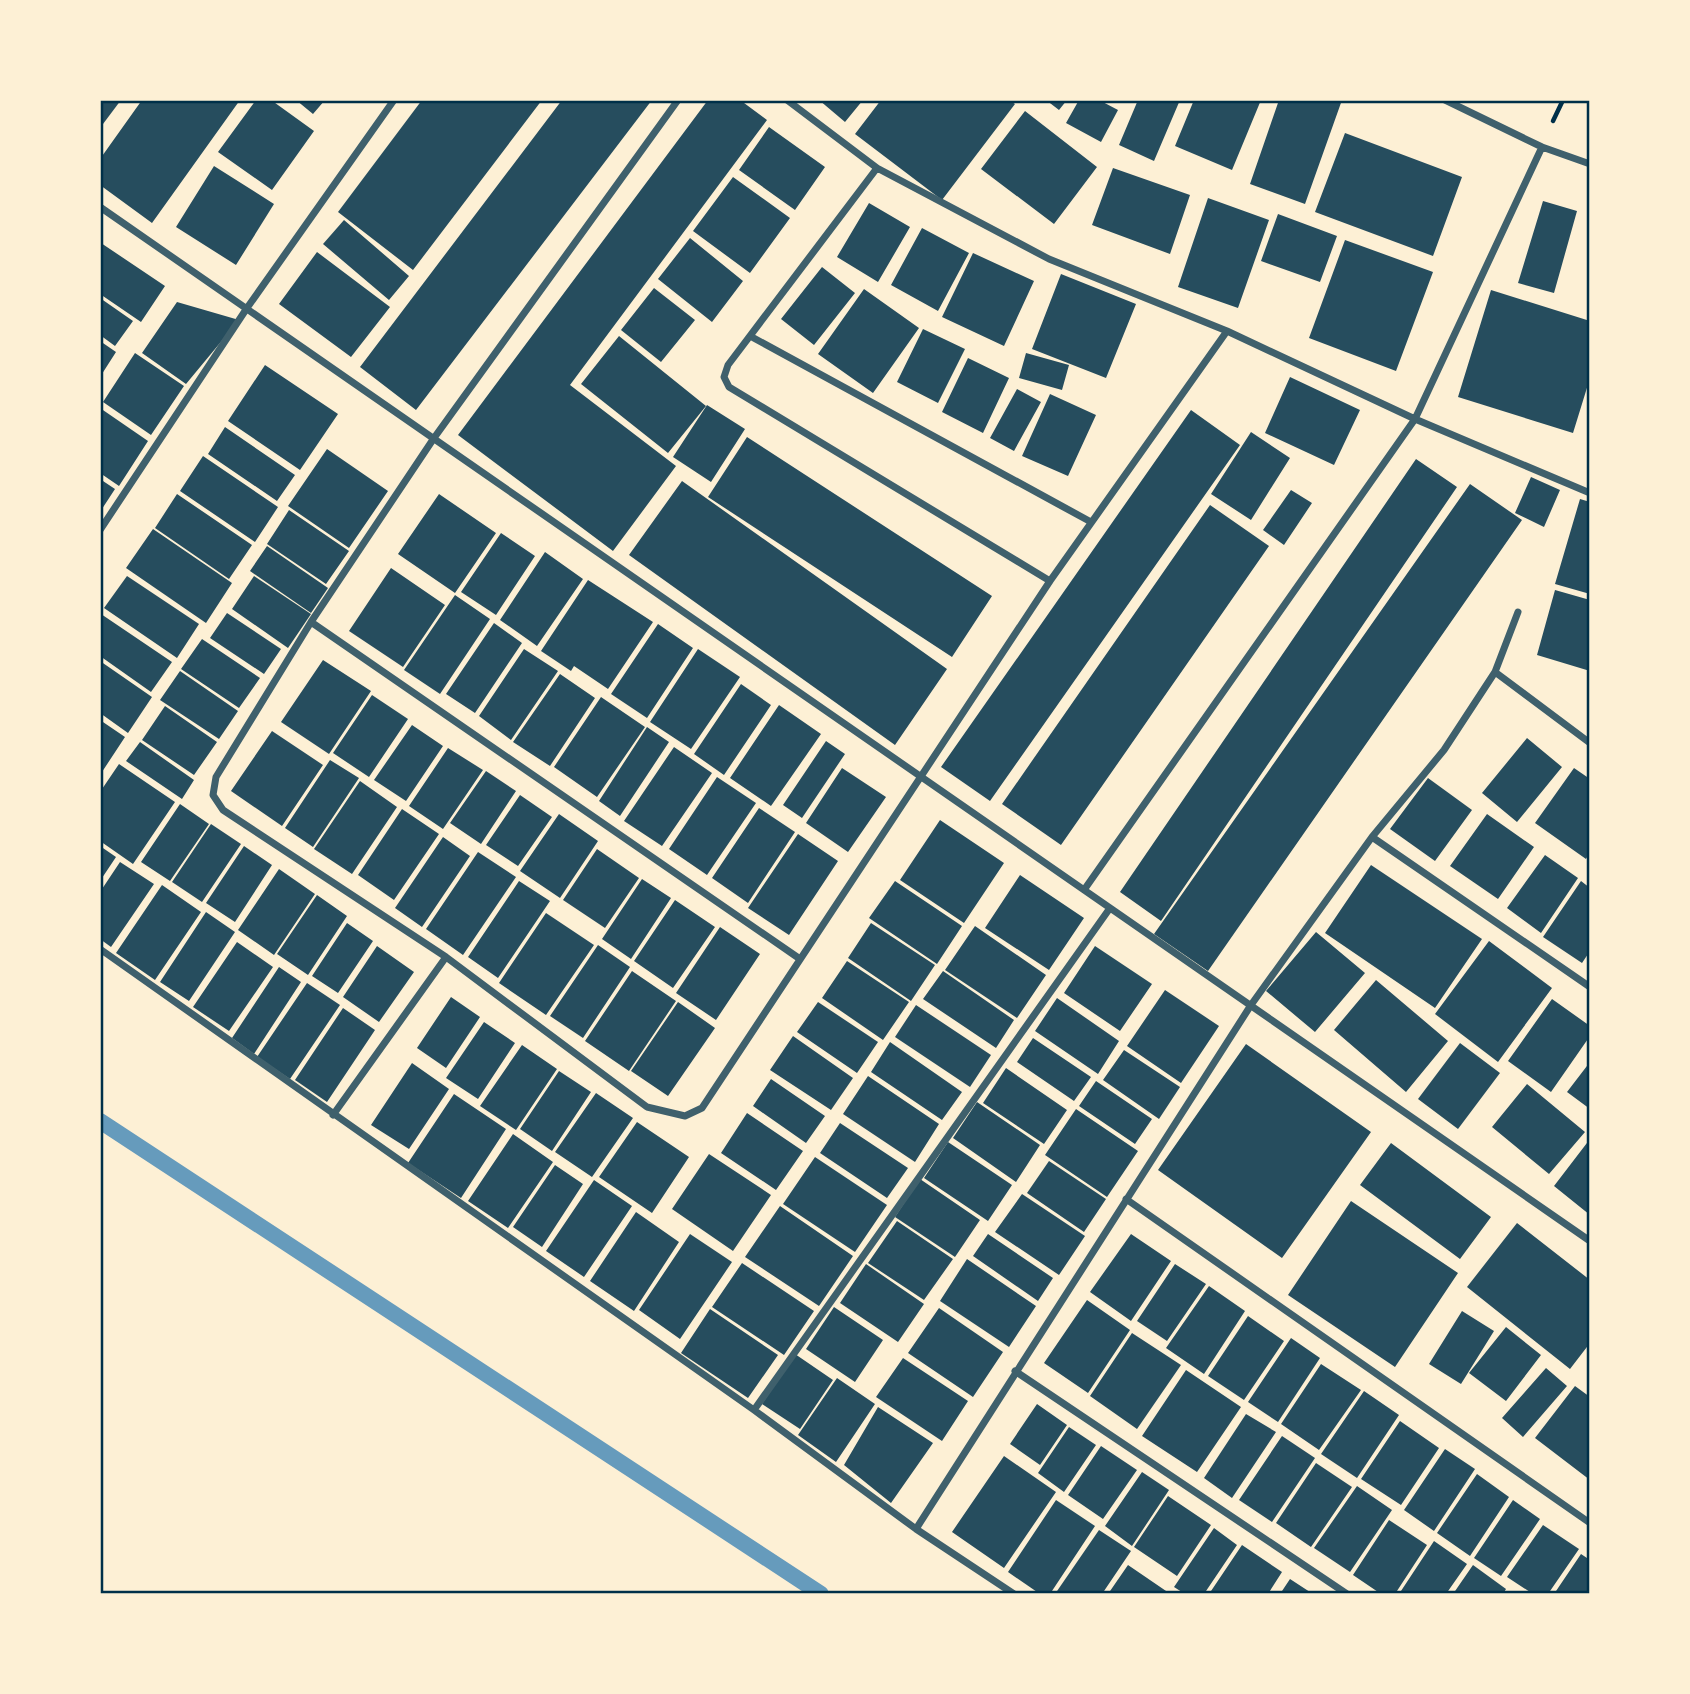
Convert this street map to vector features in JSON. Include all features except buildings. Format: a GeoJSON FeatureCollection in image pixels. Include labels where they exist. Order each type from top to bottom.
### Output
{"type":"FeatureCollection","features":[{"type":"Feature","properties":{"kind":"street"},"geometry":{"type":"LineString","coordinates":[[100,530],[247,308],[394,100]]}},
{"type":"Feature","properties":{"kind":"street"},"geometry":{"type":"LineString","coordinates":[[678,100],[434,438],[311,622],[216,777],[213,794],[223,810],[446,957],[647,1107],[685,1116],[702,1108],[1050,581],[1227,331]]}},
{"type":"Feature","properties":{"kind":"street"},"geometry":{"type":"LineString","coordinates":[[787,100],[877,168],[1049,259],[1227,331],[1415,419],[1590,493]]}},
{"type":"Feature","properties":{"kind":"street"},"geometry":{"type":"LineString","coordinates":[[1445,100],[1542,147],[1590,164]]}},
{"type":"Feature","properties":{"kind":"street"},"geometry":{"type":"LineString","coordinates":[[1084,890],[1415,419],[1542,147]]}},
{"type":"Feature","properties":{"kind":"street"},"geometry":{"type":"LineString","coordinates":[[877,168],[728,365],[724,377],[729,387],[1050,581]]}},
{"type":"Feature","properties":{"kind":"street"},"geometry":{"type":"LineString","coordinates":[[100,207],[1590,1241]]}},
{"type":"Feature","properties":{"kind":"street"},"geometry":{"type":"LineString","coordinates":[[750,336],[1091,522]]}},
{"type":"Feature","properties":{"kind":"street"},"geometry":{"type":"LineString","coordinates":[[916,1529],[1251,1005],[1372,837],[1444,750],[1494,672],[1518,612]]}},
{"type":"Feature","properties":{"kind":"street"},"geometry":{"type":"LineString","coordinates":[[311,622],[800,960]]}},
{"type":"Feature","properties":{"kind":"street"},"geometry":{"type":"LineString","coordinates":[[1494,672],[1590,743]]}},
{"type":"Feature","properties":{"kind":"street"},"geometry":{"type":"LineString","coordinates":[[1372,837],[1590,987]]}},
{"type":"Feature","properties":{"kind":"street"},"geometry":{"type":"LineString","coordinates":[[754,1409],[1110,908]]}},
{"type":"Feature","properties":{"kind":"street"},"geometry":{"type":"LineString","coordinates":[[100,949],[754,1409],[916,1529],[1014,1594]]}},
{"type":"Feature","properties":{"kind":"street"},"geometry":{"type":"LineString","coordinates":[[333,1115],[446,957]]}},
{"type":"Feature","properties":{"kind":"street"},"geometry":{"type":"LineString","coordinates":[[1126,1199],[1590,1523]]}},
{"type":"Feature","properties":{"kind":"street"},"geometry":{"type":"LineString","coordinates":[[1015,1371],[1347,1594]]}},
{"type":"Feature","properties":{"kind":"waterway"},"geometry":{"type":"LineString","coordinates":[[100,1121],[821,1594]]}}]}
